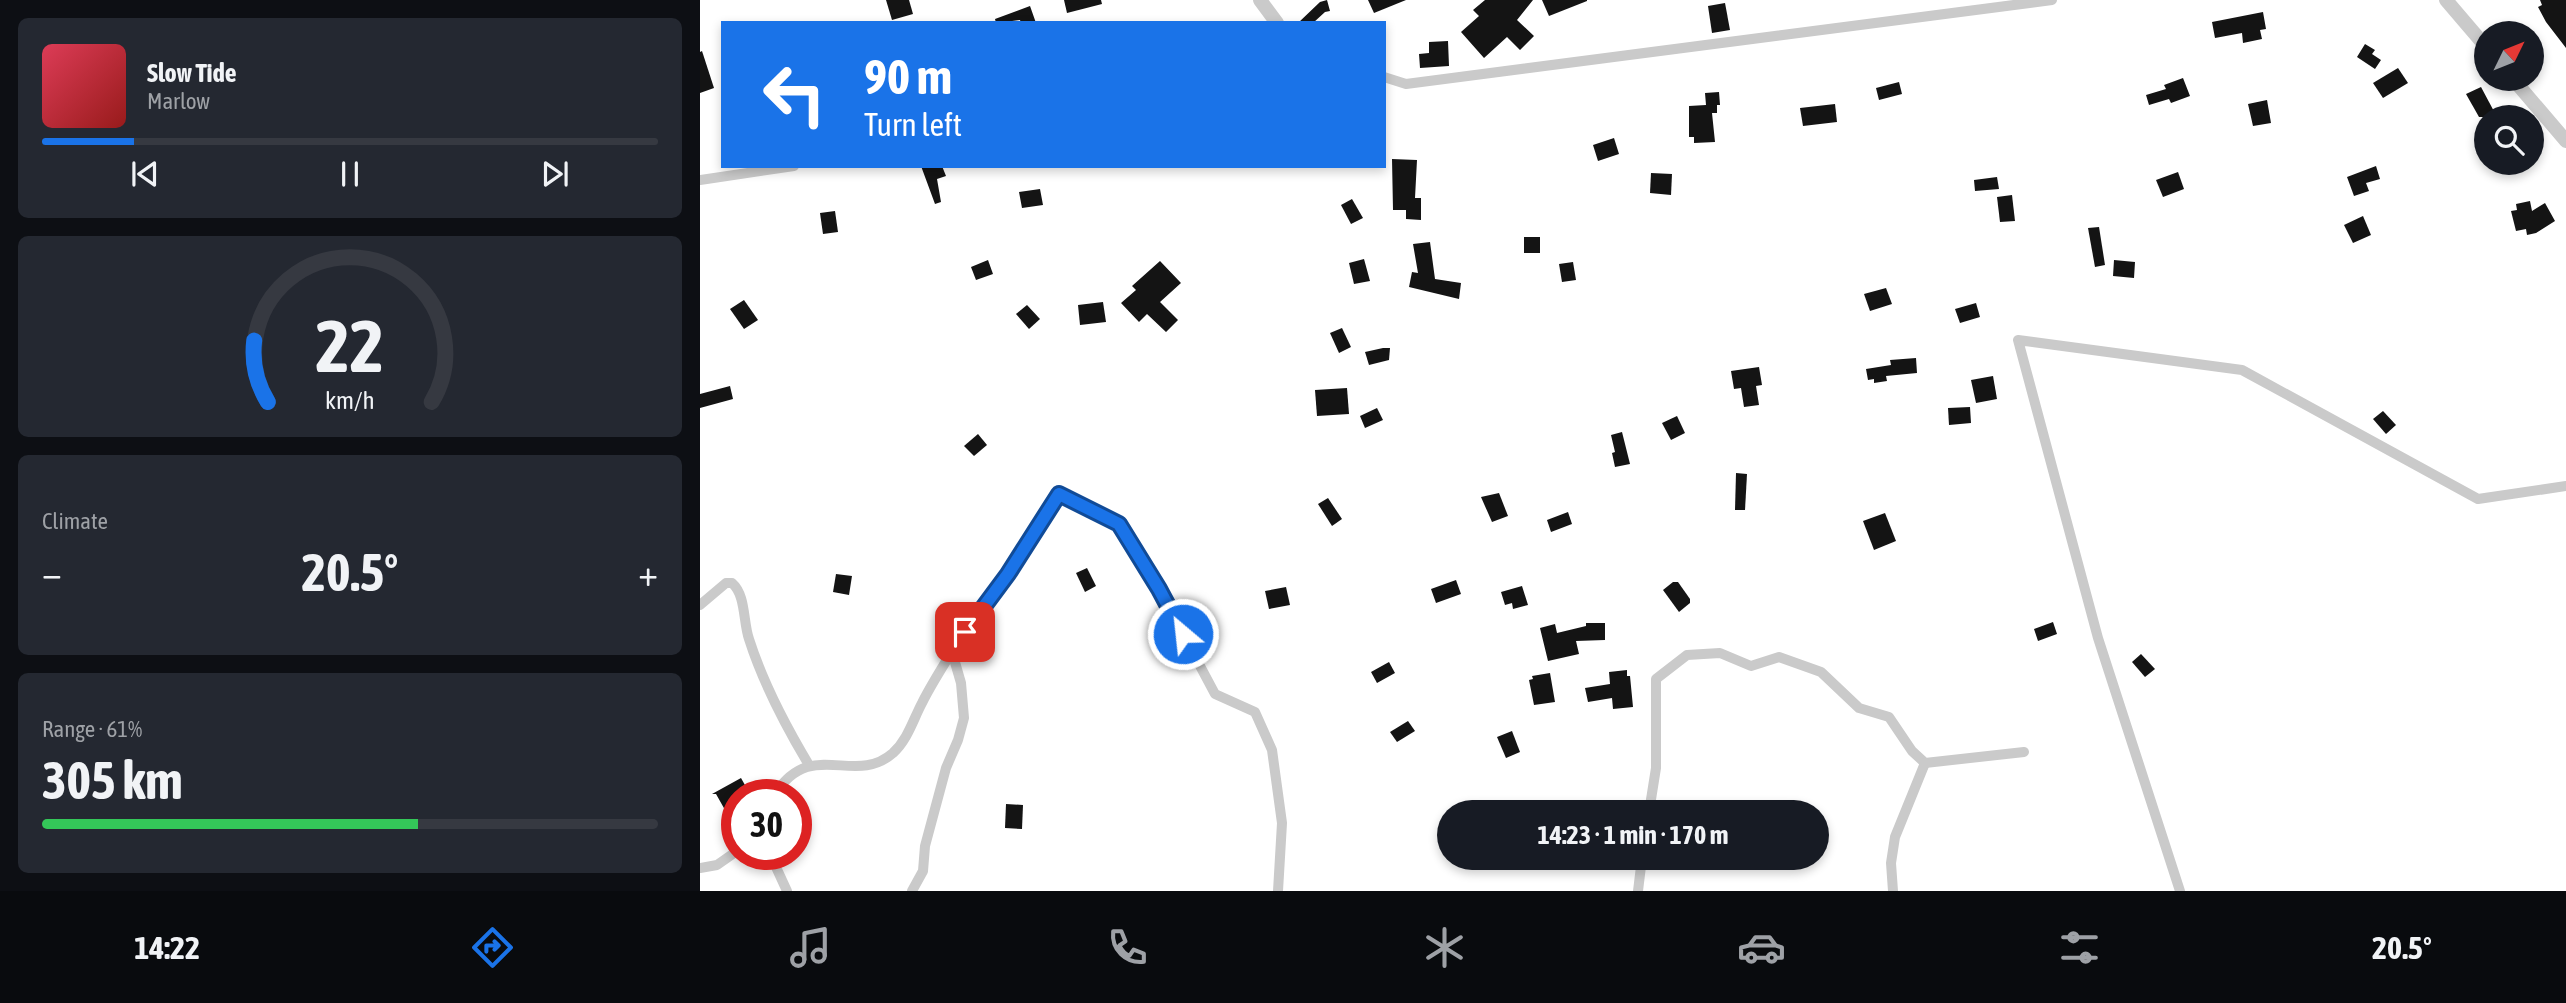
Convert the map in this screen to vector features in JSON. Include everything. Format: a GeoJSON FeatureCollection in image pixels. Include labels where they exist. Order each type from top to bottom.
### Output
{"type":"FeatureCollection","features":[{"type":"Feature","properties":{"kind":"street"},"geometry":{"type":"LineString","coordinates":[[1260,0],[1276,21]]}},
{"type":"Feature","properties":{"kind":"street"},"geometry":{"type":"LineString","coordinates":[[1386,78],[1406,84],[2052,0]]}},
{"type":"Feature","properties":{"kind":"street"},"geometry":{"type":"LineString","coordinates":[[2446,0],[2474,33]]}},
{"type":"Feature","properties":{"kind":"street"},"geometry":{"type":"LineString","coordinates":[[2523,91],[2566,141]]}},
{"type":"Feature","properties":{"kind":"street"},"geometry":{"type":"LineString","coordinates":[[700,180],[781,168]]}},
{"type":"Feature","properties":{"kind":"street"},"geometry":{"type":"LineString","coordinates":[[2180,891],[2098,638],[2018,340],[2242,370],[2478,499],[2566,486]]}},
{"type":"Feature","properties":{"kind":"street"},"geometry":{"type":"LineString","coordinates":[[788,779],[809,765],[858,765],[874,762],[892,753],[907,736],[922,703],[976,615],[1008,574],[1059,494],[1119,524],[1159,589],[1214,694],[1255,712],[1272,750],[1282,822],[1278,891]]}},
{"type":"Feature","properties":{"kind":"street"},"geometry":{"type":"LineString","coordinates":[[700,605],[726,583],[732,583],[739,590],[752,649],[777,708],[809,765]]}},
{"type":"Feature","properties":{"kind":"street"},"geometry":{"type":"LineString","coordinates":[[912,891],[923,871],[925,846],[946,768],[964,718],[961,683],[953,652]]}},
{"type":"Feature","properties":{"kind":"street"},"geometry":{"type":"LineString","coordinates":[[1651,800],[1656,768],[1656,679],[1687,655],[1720,653],[1751,666],[1779,657],[1821,672],[1859,708],[1889,718],[1912,751],[1925,763],[2024,752]]}},
{"type":"Feature","properties":{"kind":"street"},"geometry":{"type":"LineString","coordinates":[[1893,891],[1891,863],[1895,837],[1925,763]]}},
{"type":"Feature","properties":{"kind":"street"},"geometry":{"type":"LineString","coordinates":[[700,867],[721,862]]}},
{"type":"Feature","properties":{"kind":"street"},"geometry":{"type":"LineString","coordinates":[[777,870],[787,891]]}},
{"type":"Feature","properties":{"kind":"street"},"geometry":{"type":"LineString","coordinates":[[1637,891],[1640,870]]}},
{"type":"Feature","properties":{"kind":"building"},"geometry":{"type":"Polygon","coordinates":[[[886,0],[909,0],[913,14],[892,20],[886,0]]]}},
{"type":"Feature","properties":{"kind":"building"},"geometry":{"type":"Polygon","coordinates":[[[1064,0],[1101,0],[1102,4],[1067,13],[1064,0]]]}},
{"type":"Feature","properties":{"kind":"building"},"geometry":{"type":"Polygon","coordinates":[[[1327,0],[1330,11],[1315,21],[1300,21],[1320,2],[1327,0]]]}},
{"type":"Feature","properties":{"kind":"building"},"geometry":{"type":"Polygon","coordinates":[[[1368,0],[1406,0],[1374,13],[1368,0]]]}},
{"type":"Feature","properties":{"kind":"building"},"geometry":{"type":"Polygon","coordinates":[[[1485,0],[1533,0],[1517,20],[1534,36],[1520,50],[1507,37],[1484,58],[1461,32],[1479,16],[1473,10],[1485,0]]]}},
{"type":"Feature","properties":{"kind":"building"},"geometry":{"type":"Polygon","coordinates":[[[1542,0],[1587,0],[1587,1],[1549,16],[1542,0]]]}},
{"type":"Feature","properties":{"kind":"building"},"geometry":{"type":"Polygon","coordinates":[[[2540,0],[2566,0],[2566,48],[2546,22],[2538,7],[2542,5],[2540,0]]]}},
{"type":"Feature","properties":{"kind":"building"},"geometry":{"type":"Polygon","coordinates":[[[1725,3],[1730,30],[1712,33],[1708,6],[1725,3]]]}},
{"type":"Feature","properties":{"kind":"building"},"geometry":{"type":"Polygon","coordinates":[[[1030,6],[1035,21],[996,21],[1030,6]]]}},
{"type":"Feature","properties":{"kind":"building"},"geometry":{"type":"Polygon","coordinates":[[[2263,12],[2266,29],[2260,30],[2262,39],[2243,43],[2242,33],[2215,38],[2212,22],[2263,12]]]}},
{"type":"Feature","properties":{"kind":"building"},"geometry":{"type":"Polygon","coordinates":[[[1448,41],[1449,66],[1420,68],[1419,54],[1429,53],[1429,42],[1448,41]]]}},
{"type":"Feature","properties":{"kind":"building"},"geometry":{"type":"Polygon","coordinates":[[[2365,44],[2375,50],[2372,54],[2381,60],[2375,69],[2357,57],[2365,44]]]}},
{"type":"Feature","properties":{"kind":"building"},"geometry":{"type":"Polygon","coordinates":[[[702,51],[714,88],[700,93],[700,52],[702,51]]]}},
{"type":"Feature","properties":{"kind":"building"},"geometry":{"type":"Polygon","coordinates":[[[2398,68],[2408,83],[2383,98],[2373,83],[2398,68]]]}},
{"type":"Feature","properties":{"kind":"building"},"geometry":{"type":"Polygon","coordinates":[[[2183,78],[2190,96],[2171,103],[2169,99],[2149,105],[2146,95],[2166,89],[2164,85],[2183,78]]]}},
{"type":"Feature","properties":{"kind":"building"},"geometry":{"type":"Polygon","coordinates":[[[1899,82],[1902,94],[1879,100],[1876,88],[1899,82]]]}},
{"type":"Feature","properties":{"kind":"building"},"geometry":{"type":"Polygon","coordinates":[[[2474,90],[2483,91],[2491,105],[2474,105],[2474,108],[2466,94],[2474,90]]]}},
{"type":"Feature","properties":{"kind":"building"},"geometry":{"type":"Polygon","coordinates":[[[1719,92],[1720,105],[1717,105],[1717,113],[1712,113],[1715,142],[1694,143],[1694,137],[1689,137],[1689,106],[1706,105],[1705,93],[1719,92]]]}},
{"type":"Feature","properties":{"kind":"building"},"geometry":{"type":"Polygon","coordinates":[[[2267,100],[2271,123],[2253,126],[2248,104],[2267,100]]]}},
{"type":"Feature","properties":{"kind":"building"},"geometry":{"type":"Polygon","coordinates":[[[1835,104],[1837,122],[1803,126],[1800,108],[1835,104]]]}},
{"type":"Feature","properties":{"kind":"building"},"geometry":{"type":"Polygon","coordinates":[[[1614,138],[1619,154],[1598,161],[1593,145],[1614,138]]]}},
{"type":"Feature","properties":{"kind":"building"},"geometry":{"type":"Polygon","coordinates":[[[1392,159],[1417,160],[1415,198],[1421,198],[1421,220],[1406,219],[1406,210],[1393,210],[1392,159]]]}},
{"type":"Feature","properties":{"kind":"building"},"geometry":{"type":"Polygon","coordinates":[[[2376,166],[2380,179],[2366,183],[2369,191],[2354,196],[2347,177],[2376,166]]]}},
{"type":"Feature","properties":{"kind":"building"},"geometry":{"type":"Polygon","coordinates":[[[922,168],[943,168],[946,176],[937,179],[941,202],[935,204],[922,168]]]}},
{"type":"Feature","properties":{"kind":"building"},"geometry":{"type":"Polygon","coordinates":[[[2178,172],[2184,189],[2163,197],[2156,180],[2178,172]]]}},
{"type":"Feature","properties":{"kind":"building"},"geometry":{"type":"Polygon","coordinates":[[[1651,173],[1672,174],[1671,195],[1650,193],[1651,173]]]}},
{"type":"Feature","properties":{"kind":"building"},"geometry":{"type":"Polygon","coordinates":[[[1997,177],[1999,189],[1975,191],[1974,180],[1997,177]]]}},
{"type":"Feature","properties":{"kind":"building"},"geometry":{"type":"Polygon","coordinates":[[[1040,189],[1043,205],[1022,208],[1019,192],[1040,189]]]}},
{"type":"Feature","properties":{"kind":"building"},"geometry":{"type":"Polygon","coordinates":[[[2012,195],[2015,221],[2000,222],[1997,197],[2012,195]]]}},
{"type":"Feature","properties":{"kind":"building"},"geometry":{"type":"Polygon","coordinates":[[[1352,199],[1363,218],[1351,224],[1341,205],[1352,199]]]}},
{"type":"Feature","properties":{"kind":"building"},"geometry":{"type":"Polygon","coordinates":[[[2530,201],[2532,211],[2545,203],[2555,221],[2536,233],[2527,235],[2526,229],[2516,231],[2511,211],[2517,210],[2516,204],[2530,201]]]}},
{"type":"Feature","properties":{"kind":"building"},"geometry":{"type":"Polygon","coordinates":[[[835,211],[838,232],[823,234],[820,213],[835,211]]]}},
{"type":"Feature","properties":{"kind":"building"},"geometry":{"type":"Polygon","coordinates":[[[2363,216],[2371,235],[2353,243],[2344,225],[2363,216]]]}},
{"type":"Feature","properties":{"kind":"building"},"geometry":{"type":"Polygon","coordinates":[[[2099,227],[2105,265],[2095,267],[2088,228],[2099,227]]]}},
{"type":"Feature","properties":{"kind":"building"},"geometry":{"type":"Polygon","coordinates":[[[1524,237],[1540,237],[1540,253],[1524,253],[1524,237]]]}},
{"type":"Feature","properties":{"kind":"building"},"geometry":{"type":"Polygon","coordinates":[[[1430,242],[1435,279],[1461,283],[1459,299],[1409,287],[1412,272],[1418,273],[1413,244],[1430,242]]]}},
{"type":"Feature","properties":{"kind":"building"},"geometry":{"type":"Polygon","coordinates":[[[1364,259],[1370,281],[1354,284],[1349,263],[1364,259]]]}},
{"type":"Feature","properties":{"kind":"building"},"geometry":{"type":"Polygon","coordinates":[[[988,260],[993,274],[976,280],[971,267],[988,260]]]}},
{"type":"Feature","properties":{"kind":"building"},"geometry":{"type":"Polygon","coordinates":[[[2114,260],[2135,262],[2134,278],[2113,276],[2114,260]]]}},
{"type":"Feature","properties":{"kind":"building"},"geometry":{"type":"Polygon","coordinates":[[[1160,261],[1181,283],[1160,302],[1178,320],[1166,332],[1147,314],[1139,322],[1121,303],[1136,290],[1132,286],[1160,261]]]}},
{"type":"Feature","properties":{"kind":"building"},"geometry":{"type":"Polygon","coordinates":[[[1573,262],[1576,280],[1562,282],[1559,264],[1573,262]]]}},
{"type":"Feature","properties":{"kind":"building"},"geometry":{"type":"Polygon","coordinates":[[[1886,288],[1892,304],[1870,311],[1864,294],[1886,288]]]}},
{"type":"Feature","properties":{"kind":"building"},"geometry":{"type":"Polygon","coordinates":[[[744,300],[758,320],[744,329],[730,309],[744,300]]]}},
{"type":"Feature","properties":{"kind":"building"},"geometry":{"type":"Polygon","coordinates":[[[1103,302],[1106,322],[1080,325],[1078,305],[1103,302]]]}},
{"type":"Feature","properties":{"kind":"building"},"geometry":{"type":"Polygon","coordinates":[[[1976,303],[1980,317],[1960,323],[1955,309],[1976,303]]]}},
{"type":"Feature","properties":{"kind":"building"},"geometry":{"type":"Polygon","coordinates":[[[1027,305],[1040,319],[1029,329],[1016,314],[1027,305]]]}},
{"type":"Feature","properties":{"kind":"building"},"geometry":{"type":"Polygon","coordinates":[[[1342,328],[1351,347],[1339,353],[1330,333],[1342,328]]]}},
{"type":"Feature","properties":{"kind":"building"},"geometry":{"type":"Polygon","coordinates":[[[1390,348],[1389,360],[1369,365],[1365,352],[1390,348]]]}},
{"type":"Feature","properties":{"kind":"building"},"geometry":{"type":"Polygon","coordinates":[[[1916,358],[1917,373],[1886,376],[1887,381],[1874,383],[1874,379],[1868,380],[1866,369],[1891,365],[1890,360],[1916,358]]]}},
{"type":"Feature","properties":{"kind":"building"},"geometry":{"type":"Polygon","coordinates":[[[1759,367],[1762,385],[1756,386],[1759,405],[1744,407],[1741,388],[1734,389],[1731,371],[1759,367]]]}},
{"type":"Feature","properties":{"kind":"building"},"geometry":{"type":"Polygon","coordinates":[[[1993,376],[1997,399],[1976,403],[1971,380],[1993,376]]]}},
{"type":"Feature","properties":{"kind":"building"},"geometry":{"type":"Polygon","coordinates":[[[730,386],[733,399],[700,408],[700,394],[730,386]]]}},
{"type":"Feature","properties":{"kind":"building"},"geometry":{"type":"Polygon","coordinates":[[[1347,388],[1349,414],[1317,416],[1315,390],[1347,388]]]}},
{"type":"Feature","properties":{"kind":"building"},"geometry":{"type":"Polygon","coordinates":[[[1970,407],[1971,423],[1949,425],[1948,408],[1970,407]]]}},
{"type":"Feature","properties":{"kind":"building"},"geometry":{"type":"Polygon","coordinates":[[[1377,408],[1383,420],[1365,428],[1360,416],[1377,408]]]}},
{"type":"Feature","properties":{"kind":"building"},"geometry":{"type":"Polygon","coordinates":[[[2383,411],[2396,425],[2386,434],[2373,419],[2383,411]]]}},
{"type":"Feature","properties":{"kind":"building"},"geometry":{"type":"Polygon","coordinates":[[[1677,416],[1685,433],[1671,440],[1662,423],[1677,416]]]}},
{"type":"Feature","properties":{"kind":"building"},"geometry":{"type":"Polygon","coordinates":[[[1622,432],[1630,464],[1615,467],[1611,435],[1622,432]]]}},
{"type":"Feature","properties":{"kind":"building"},"geometry":{"type":"Polygon","coordinates":[[[978,434],[987,445],[974,456],[964,446],[978,434]]]}},
{"type":"Feature","properties":{"kind":"building"},"geometry":{"type":"Polygon","coordinates":[[[1736,473],[1747,474],[1745,510],[1735,510],[1736,473]]]}},
{"type":"Feature","properties":{"kind":"building"},"geometry":{"type":"Polygon","coordinates":[[[1499,493],[1508,516],[1492,522],[1481,497],[1499,493]]]}},
{"type":"Feature","properties":{"kind":"building"},"geometry":{"type":"Polygon","coordinates":[[[1328,498],[1342,519],[1332,526],[1318,504],[1328,498]]]}},
{"type":"Feature","properties":{"kind":"building"},"geometry":{"type":"Polygon","coordinates":[[[1568,512],[1572,524],[1551,532],[1547,520],[1568,512]]]}},
{"type":"Feature","properties":{"kind":"building"},"geometry":{"type":"Polygon","coordinates":[[[1885,513],[1896,541],[1874,550],[1863,521],[1885,513]]]}},
{"type":"Feature","properties":{"kind":"building"},"geometry":{"type":"Polygon","coordinates":[[[1087,568],[1096,586],[1085,592],[1076,573],[1087,568]]]}},
{"type":"Feature","properties":{"kind":"building"},"geometry":{"type":"Polygon","coordinates":[[[836,574],[852,576],[849,595],[833,592],[836,574]]]}},
{"type":"Feature","properties":{"kind":"building"},"geometry":{"type":"Polygon","coordinates":[[[1456,580],[1461,594],[1436,603],[1431,589],[1456,580]]]}},
{"type":"Feature","properties":{"kind":"building"},"geometry":{"type":"Polygon","coordinates":[[[1673,582],[1678,582],[1690,599],[1690,603],[1679,612],[1663,590],[1673,582]]]}},
{"type":"Feature","properties":{"kind":"building"},"geometry":{"type":"Polygon","coordinates":[[[1522,586],[1528,605],[1513,609],[1512,603],[1505,605],[1501,592],[1522,586]]]}},
{"type":"Feature","properties":{"kind":"building"},"geometry":{"type":"Polygon","coordinates":[[[1286,587],[1290,605],[1269,609],[1265,591],[1286,587]]]}},
{"type":"Feature","properties":{"kind":"building"},"geometry":{"type":"Polygon","coordinates":[[[2053,622],[2057,634],[2038,641],[2034,629],[2053,622]]]}},
{"type":"Feature","properties":{"kind":"building"},"geometry":{"type":"Polygon","coordinates":[[[1586,623],[1605,623],[1605,640],[1576,641],[1579,654],[1548,661],[1540,628],[1555,624],[1557,633],[1586,626],[1586,623]]]}},
{"type":"Feature","properties":{"kind":"building"},"geometry":{"type":"Polygon","coordinates":[[[2141,654],[2155,669],[2145,677],[2132,662],[2141,654]]]}},
{"type":"Feature","properties":{"kind":"building"},"geometry":{"type":"Polygon","coordinates":[[[1389,662],[1395,673],[1377,683],[1371,672],[1389,662]]]}},
{"type":"Feature","properties":{"kind":"building"},"geometry":{"type":"Polygon","coordinates":[[[1627,670],[1633,707],[1613,709],[1612,698],[1588,702],[1585,688],[1610,684],[1609,672],[1627,670]]]}},
{"type":"Feature","properties":{"kind":"building"},"geometry":{"type":"Polygon","coordinates":[[[1550,673],[1555,702],[1534,705],[1529,680],[1533,679],[1532,676],[1550,673]]]}},
{"type":"Feature","properties":{"kind":"building"},"geometry":{"type":"Polygon","coordinates":[[[1408,721],[1415,731],[1397,742],[1390,732],[1408,721]]]}},
{"type":"Feature","properties":{"kind":"building"},"geometry":{"type":"Polygon","coordinates":[[[1512,731],[1520,752],[1506,758],[1497,737],[1512,731]]]}},
{"type":"Feature","properties":{"kind":"building"},"geometry":{"type":"Polygon","coordinates":[[[721,789],[721,803],[716,794],[712,794],[721,789]]]}},
{"type":"Feature","properties":{"kind":"building"},"geometry":{"type":"Polygon","coordinates":[[[1006,804],[1023,805],[1022,829],[1005,828],[1006,804]]]}},
{"type":"Feature","properties":{"kind":"route"},"geometry":{"type":"LineString","coordinates":[[965,632],[1008,574],[1059,494],[1119,524],[1183,634]]}}]}
